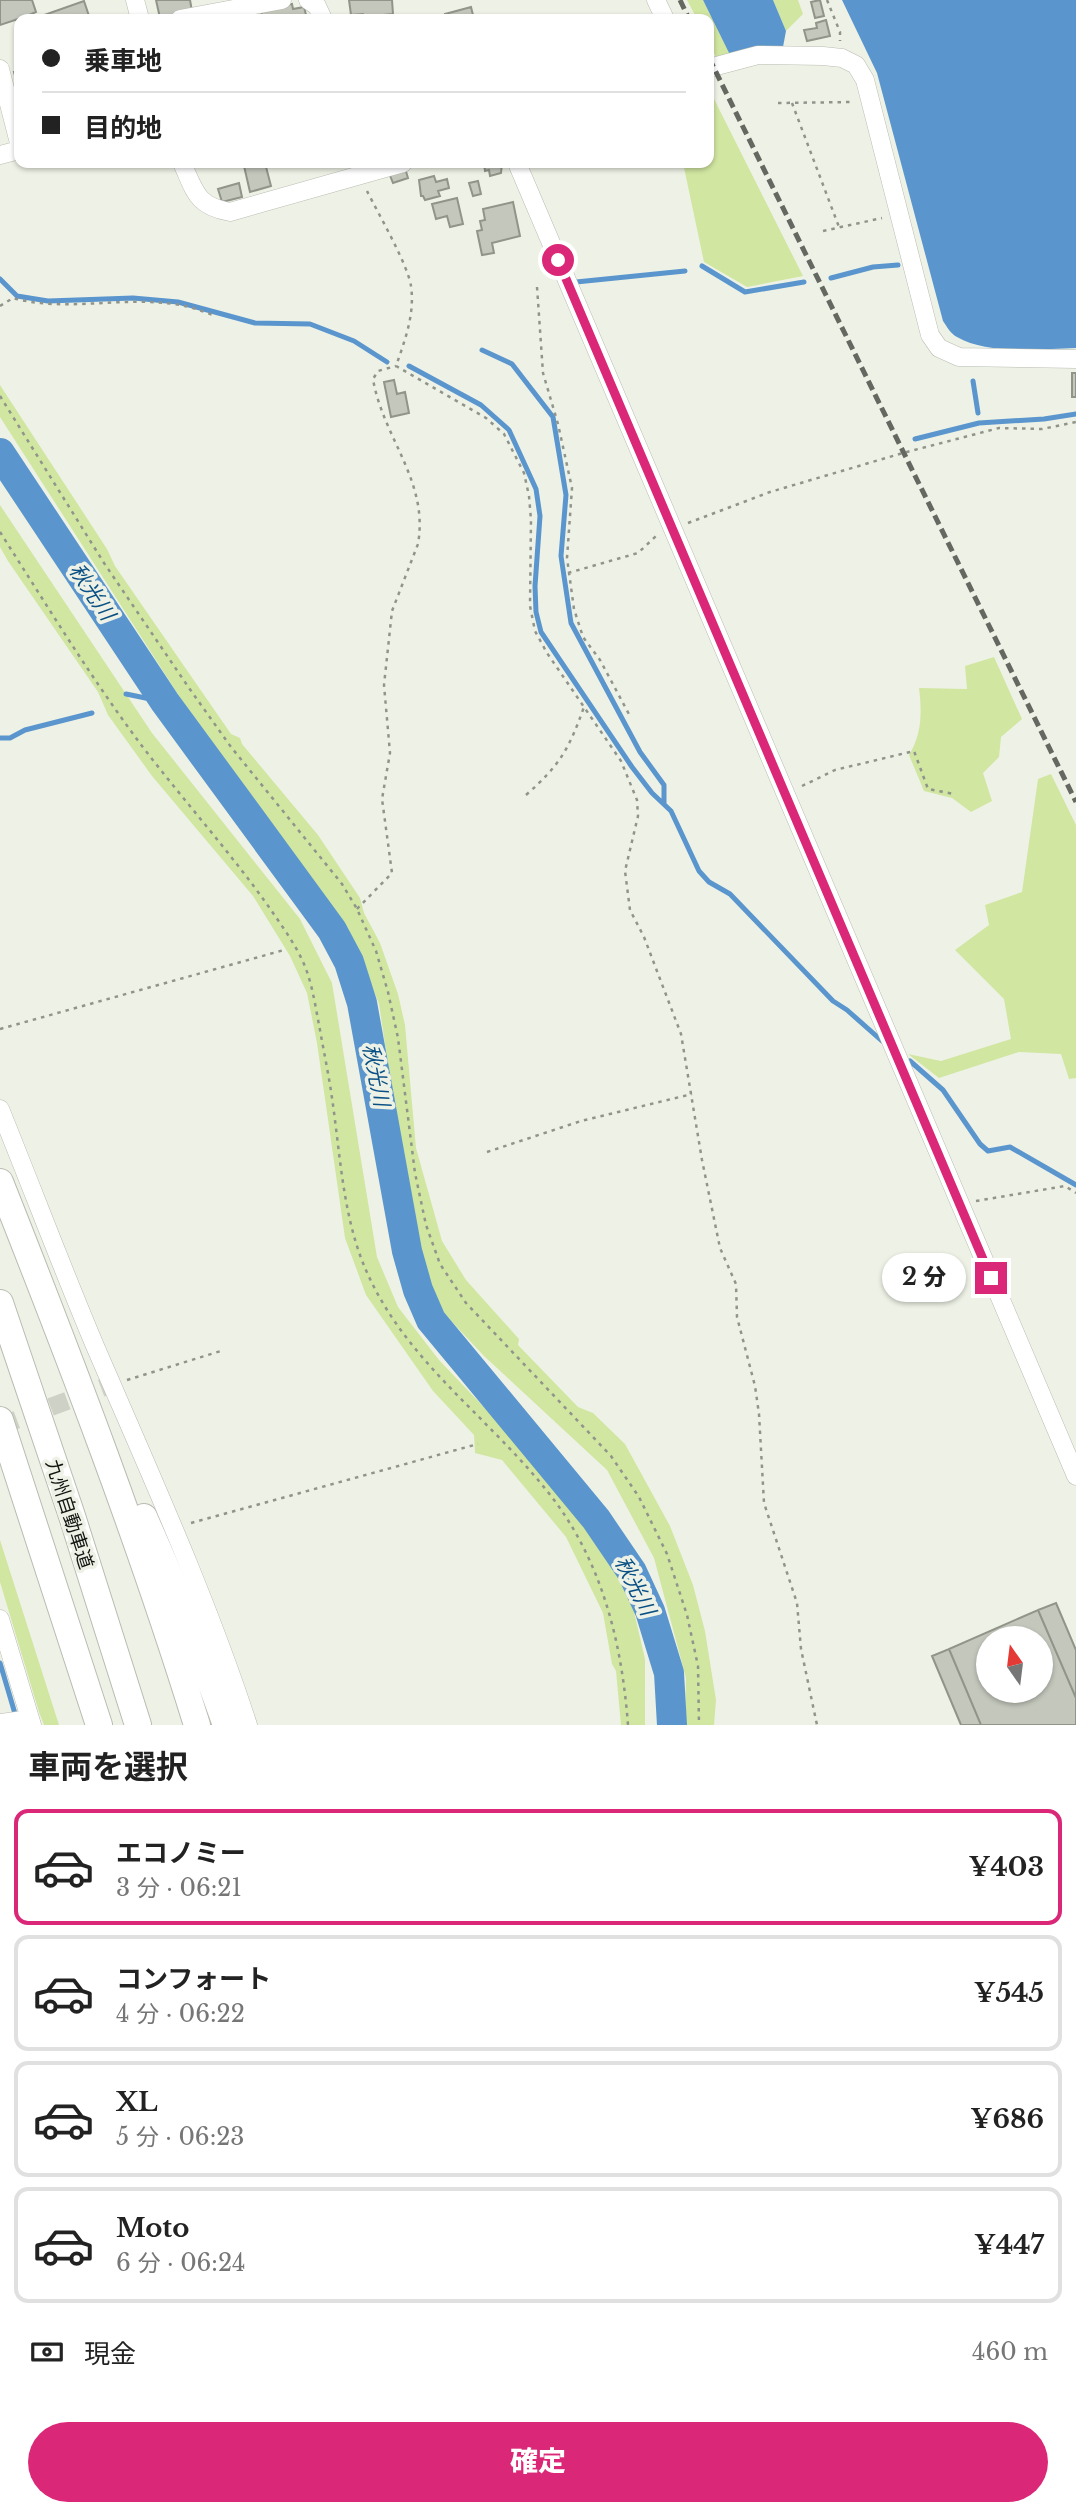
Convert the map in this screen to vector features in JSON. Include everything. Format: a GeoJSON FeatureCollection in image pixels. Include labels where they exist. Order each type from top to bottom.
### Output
{"type":"FeatureCollection","features":[{"type":"Feature","properties":{"kind":"highway"},"geometry":{"type":"LineString","coordinates":[[0,1182],[124,1507],[197,1725]]}},
{"type":"Feature","properties":{"kind":"highway"},"geometry":{"type":"LineString","coordinates":[[31,1259],[184,1608],[226,1725]]}},
{"type":"Feature","properties":{"kind":"highway","name":"九州自動車道"},"geometry":{"type":"LineString","coordinates":[[0,1303],[72,1516],[138,1725]]}},
{"type":"Feature","properties":{"kind":"highway","name":"九州自動車道"},"geometry":{"type":"LineString","coordinates":[[0,1420],[99,1725]]}},
{"type":"Feature","properties":{"kind":"highway"},"geometry":{"type":"LineString","coordinates":[[0,1453],[83,1725]]}},
{"type":"Feature","properties":{"kind":"highway"},"geometry":{"type":"LineString","coordinates":[[72,1516],[153,1725]]}},
{"type":"Feature","properties":{"kind":"street"},"geometry":{"type":"LineString","coordinates":[[207,14],[282,0]]}},
{"type":"Feature","properties":{"kind":"street"},"geometry":{"type":"LineString","coordinates":[[308,0],[317,6],[321,14]]}},
{"type":"Feature","properties":{"kind":"street"},"geometry":{"type":"LineString","coordinates":[[714,67],[758,55],[842,58],[856,65],[865,80],[930,335],[939,348],[959,358],[1076,359]]}},
{"type":"Feature","properties":{"kind":"street"},"geometry":{"type":"LineString","coordinates":[[0,69],[14,124]]}},
{"type":"Feature","properties":{"kind":"street"},"geometry":{"type":"LineString","coordinates":[[183,168],[197,196],[213,209],[230,212],[356,169]]}},
{"type":"Feature","properties":{"kind":"street"},"geometry":{"type":"LineString","coordinates":[[519,168],[1076,1476]]}},
{"type":"Feature","properties":{"kind":"street"},"geometry":{"type":"LineString","coordinates":[[0,1109],[108,1386],[173,1528],[248,1725]]}},
{"type":"Feature","properties":{"kind":"street"},"geometry":{"type":"LineString","coordinates":[[0,1619],[31,1722],[4,1723]]}},
{"type":"Feature","properties":{"kind":"path"},"geometry":{"type":"LineString","coordinates":[[827,0],[840,32],[842,58]]}},
{"type":"Feature","properties":{"kind":"path"},"geometry":{"type":"LineString","coordinates":[[778,103],[870,102]]}},
{"type":"Feature","properties":{"kind":"path"},"geometry":{"type":"LineString","coordinates":[[792,103],[838,227]]}},
{"type":"Feature","properties":{"kind":"path"},"geometry":{"type":"LineString","coordinates":[[356,169],[411,282],[409,330],[396,366]]}},
{"type":"Feature","properties":{"kind":"path"},"geometry":{"type":"LineString","coordinates":[[823,230],[898,215]]}},
{"type":"Feature","properties":{"kind":"path"},"geometry":{"type":"LineString","coordinates":[[537,287],[543,373],[572,488],[568,573],[574,609],[583,637],[600,660],[631,718]]}},
{"type":"Feature","properties":{"kind":"path"},"geometry":{"type":"LineString","coordinates":[[0,306],[13,298],[49,305],[139,303],[180,305],[216,316]]}},
{"type":"Feature","properties":{"kind":"path"},"geometry":{"type":"LineString","coordinates":[[357,909],[392,873],[382,799],[390,753],[384,685],[392,611],[420,533],[416,490],[381,411],[373,379],[378,371],[396,366],[486,418],[504,434],[524,473],[528,496],[531,520],[530,606],[535,631],[547,653],[621,761],[636,800],[638,816],[625,871],[630,909],[644,937],[681,1034],[720,1248],[736,1284],[737,1317],[755,1386],[764,1503],[797,1603],[802,1649],[817,1725]]}},
{"type":"Feature","properties":{"kind":"path"},"geometry":{"type":"LineString","coordinates":[[0,396],[104,563],[189,688],[231,747],[342,884],[357,909],[376,951],[388,992],[398,1038],[415,1173],[426,1225],[440,1264],[466,1303],[611,1457],[639,1497],[667,1554],[687,1615],[698,1666],[699,1725]]}},
{"type":"Feature","properties":{"kind":"path"},"geometry":{"type":"LineString","coordinates":[[568,573],[638,552],[652,537],[770,492],[999,428],[1042,429],[1076,422]]}},
{"type":"Feature","properties":{"kind":"path"},"geometry":{"type":"LineString","coordinates":[[0,532],[141,744],[253,883],[292,942],[306,970],[317,1012],[332,1095],[343,1184],[354,1234],[370,1280],[415,1350],[555,1502],[580,1539],[598,1575],[617,1639],[625,1681],[628,1725]]}},
{"type":"Feature","properties":{"kind":"path"},"geometry":{"type":"LineString","coordinates":[[526,795],[549,775],[570,744],[583,707]]}},
{"type":"Feature","properties":{"kind":"path"},"geometry":{"type":"LineString","coordinates":[[786,794],[835,770],[914,751],[928,789],[954,794]]}},
{"type":"Feature","properties":{"kind":"path"},"geometry":{"type":"LineString","coordinates":[[0,1029],[284,950]]}},
{"type":"Feature","properties":{"kind":"path"},"geometry":{"type":"LineString","coordinates":[[487,1152],[581,1121],[692,1094]]}},
{"type":"Feature","properties":{"kind":"path"},"geometry":{"type":"LineString","coordinates":[[959,1203],[1065,1186],[1076,1193]]}},
{"type":"Feature","properties":{"kind":"path"},"geometry":{"type":"LineString","coordinates":[[108,1386],[224,1350]]}},
{"type":"Feature","properties":{"kind":"path"},"geometry":{"type":"LineString","coordinates":[[173,1528],[478,1444]]}},
{"type":"Feature","properties":{"kind":"green space"},"geometry":{"type":"Polygon","coordinates":[[[687,0],[703,0],[710,14],[694,14],[687,0]]]}},
{"type":"Feature","properties":{"kind":"green space"},"geometry":{"type":"Polygon","coordinates":[[[773,0],[798,0],[803,14],[786,31],[773,0]]]}},
{"type":"Feature","properties":{"kind":"green space"},"geometry":{"type":"Polygon","coordinates":[[[714,22],[730,55],[716,57],[714,53],[714,22]]]}},
{"type":"Feature","properties":{"kind":"green space"},"geometry":{"type":"Polygon","coordinates":[[[714,99],[803,276],[747,287],[704,262],[684,168],[714,168],[714,99]]]}},
{"type":"Feature","properties":{"kind":"green space"},"geometry":{"type":"Polygon","coordinates":[[[0,385],[107,549],[115,566],[231,734],[240,738],[242,744],[318,835],[360,898],[398,994],[405,1025],[416,1148],[442,1241],[466,1280],[519,1339],[518,1345],[578,1407],[593,1413],[625,1444],[670,1526],[693,1585],[705,1631],[716,1700],[714,1725],[685,1725],[686,1678],[654,1558],[607,1470],[484,1356],[440,1309],[416,1252],[379,1004],[348,928],[181,699],[0,417],[0,385]]]}},
{"type":"Feature","properties":{"kind":"green space"},"geometry":{"type":"Polygon","coordinates":[[[0,505],[152,733],[300,919],[332,983],[377,1257],[398,1307],[439,1360],[582,1510],[627,1582],[645,1659],[645,1725],[621,1725],[616,1671],[612,1664],[603,1613],[566,1537],[502,1460],[475,1453],[474,1435],[433,1391],[366,1295],[345,1238],[317,1043],[307,993],[290,956],[253,896],[152,776],[108,715],[98,692],[8,561],[0,547],[0,505]]]}},
{"type":"Feature","properties":{"kind":"green space"},"geometry":{"type":"Polygon","coordinates":[[[994,657],[1022,719],[1001,737],[999,757],[983,773],[992,801],[971,812],[952,798],[924,791],[909,755],[920,723],[919,688],[967,689],[965,666],[994,657]]]}},
{"type":"Feature","properties":{"kind":"green space"},"geometry":{"type":"Polygon","coordinates":[[[1051,774],[1076,825],[1076,1078],[1069,1079],[1061,1054],[1019,1052],[939,1078],[908,1054],[941,1061],[1011,1039],[1004,999],[955,950],[989,925],[985,905],[1022,892],[1038,779],[1051,774]]]}},
{"type":"Feature","properties":{"kind":"green space"},"geometry":{"type":"Polygon","coordinates":[[[0,1540],[59,1725],[44,1725],[39,1712],[0,1582],[0,1540]]]}},
{"type":"Feature","properties":{"kind":"water"},"geometry":{"type":"Polygon","coordinates":[[[703,0],[773,0],[786,31],[783,47],[730,55],[714,22],[714,14],[710,14],[703,0]]]}},
{"type":"Feature","properties":{"kind":"water"},"geometry":{"type":"Polygon","coordinates":[[[842,0],[1076,0],[1076,348],[999,349],[970,343],[957,337],[946,326],[877,73],[842,0]]]}},
{"type":"Feature","properties":{"kind":"building"},"geometry":{"type":"Polygon","coordinates":[[[0,0],[32,0],[36,12],[14,14],[14,20],[0,25],[0,0]]]}},
{"type":"Feature","properties":{"kind":"building"},"geometry":{"type":"Polygon","coordinates":[[[156,0],[190,0],[192,11],[159,14],[156,0]]]}},
{"type":"Feature","properties":{"kind":"building"},"geometry":{"type":"Polygon","coordinates":[[[349,0],[392,0],[393,14],[351,14],[349,0]]]}},
{"type":"Feature","properties":{"kind":"building"},"geometry":{"type":"Polygon","coordinates":[[[820,0],[824,16],[815,18],[811,2],[820,0]]]}},
{"type":"Feature","properties":{"kind":"building"},"geometry":{"type":"Polygon","coordinates":[[[84,1],[88,14],[47,14],[84,1]]]}},
{"type":"Feature","properties":{"kind":"building"},"geometry":{"type":"Polygon","coordinates":[[[292,4],[293,9],[304,7],[306,14],[262,14],[261,10],[292,4]]]}},
{"type":"Feature","properties":{"kind":"building"},"geometry":{"type":"Polygon","coordinates":[[[471,7],[473,14],[445,14],[471,7]]]}},
{"type":"Feature","properties":{"kind":"building"},"geometry":{"type":"Polygon","coordinates":[[[826,20],[830,36],[807,41],[804,30],[817,28],[816,23],[826,20]]]}},
{"type":"Feature","properties":{"kind":"building"},"geometry":{"type":"Polygon","coordinates":[[[244,168],[266,168],[271,186],[250,192],[244,168]]]}},
{"type":"Feature","properties":{"kind":"building"},"geometry":{"type":"Polygon","coordinates":[[[405,168],[408,178],[393,183],[389,173],[405,168]]]}},
{"type":"Feature","properties":{"kind":"building"},"geometry":{"type":"Polygon","coordinates":[[[485,168],[502,168],[501,173],[490,176],[489,170],[485,171],[485,168]]]}},
{"type":"Feature","properties":{"kind":"building"},"geometry":{"type":"Polygon","coordinates":[[[434,176],[436,182],[447,179],[449,188],[438,191],[440,196],[425,200],[421,196],[419,180],[434,176]]]}},
{"type":"Feature","properties":{"kind":"building"},"geometry":{"type":"Polygon","coordinates":[[[478,181],[481,194],[473,196],[469,183],[478,181]]]}},
{"type":"Feature","properties":{"kind":"building"},"geometry":{"type":"Polygon","coordinates":[[[239,183],[242,197],[222,202],[218,189],[239,183]]]}},
{"type":"Feature","properties":{"kind":"building"},"geometry":{"type":"Polygon","coordinates":[[[457,198],[463,224],[450,227],[447,216],[436,219],[432,204],[457,198]]]}},
{"type":"Feature","properties":{"kind":"building"},"geometry":{"type":"Polygon","coordinates":[[[513,202],[520,236],[492,243],[494,253],[482,255],[477,231],[482,230],[480,221],[485,220],[483,209],[513,202]]]}},
{"type":"Feature","properties":{"kind":"building"},"geometry":{"type":"Polygon","coordinates":[[[1072,373],[1076,373],[1076,397],[1072,397],[1072,373]]]}},
{"type":"Feature","properties":{"kind":"building"},"geometry":{"type":"Polygon","coordinates":[[[394,380],[397,394],[405,392],[409,413],[391,417],[384,382],[394,380]]]}},
{"type":"Feature","properties":{"kind":"building"},"geometry":{"type":"Polygon","coordinates":[[[1056,1603],[1076,1650],[1076,1698],[1054,1647],[1054,1626],[1045,1626],[1038,1610],[1056,1603]]]}},
{"type":"Feature","properties":{"kind":"building"},"geometry":{"type":"Polygon","coordinates":[[[1038,1610],[1045,1626],[1001,1626],[1038,1610]]]}},
{"type":"Feature","properties":{"kind":"building"},"geometry":{"type":"Polygon","coordinates":[[[976,1637],[976,1703],[1054,1703],[1054,1647],[1076,1698],[1076,1725],[981,1725],[949,1649],[976,1637]]]}},
{"type":"Feature","properties":{"kind":"building"},"geometry":{"type":"Polygon","coordinates":[[[949,1649],[981,1725],[961,1725],[932,1656],[949,1649]]]}},
{"type":"Feature","properties":{"kind":"waterway"},"geometry":{"type":"LineString","coordinates":[[831,278],[873,267],[898,265]]}},
{"type":"Feature","properties":{"kind":"waterway"},"geometry":{"type":"LineString","coordinates":[[702,266],[745,292],[804,282]]}},
{"type":"Feature","properties":{"kind":"waterway"},"geometry":{"type":"LineString","coordinates":[[576,282],[685,271]]}},
{"type":"Feature","properties":{"kind":"waterway"},"geometry":{"type":"LineString","coordinates":[[0,279],[17,296],[48,301],[133,298],[178,302],[255,323],[310,324],[354,341],[387,362]]}},
{"type":"Feature","properties":{"kind":"waterway"},"geometry":{"type":"LineString","coordinates":[[482,350],[512,364],[553,417],[566,495],[561,556],[571,623],[640,752],[664,785],[664,804]]}},
{"type":"Feature","properties":{"kind":"waterway"},"geometry":{"type":"LineString","coordinates":[[409,366],[481,405],[509,430],[536,489],[540,516],[535,586],[536,612],[541,632],[632,767],[652,793],[671,811],[699,871],[709,882],[730,894],[833,1001],[882,1041]]}},
{"type":"Feature","properties":{"kind":"waterway"},"geometry":{"type":"LineString","coordinates":[[973,381],[978,413]]}},
{"type":"Feature","properties":{"kind":"waterway"},"geometry":{"type":"LineString","coordinates":[[915,439],[979,423],[1076,414]]}},
{"type":"Feature","properties":{"kind":"waterway","name":"秋光川"},"geometry":{"type":"LineString","coordinates":[[0,453],[165,702],[332,930],[349,962],[362,1003],[407,1251],[418,1290],[431,1320],[596,1519],[632,1572],[650,1611],[669,1673],[672,1725]]}},
{"type":"Feature","properties":{"kind":"waterway"},"geometry":{"type":"LineString","coordinates":[[126,694],[165,702]]}},
{"type":"Feature","properties":{"kind":"waterway"},"geometry":{"type":"LineString","coordinates":[[0,738],[10,738],[25,730],[92,713]]}},
{"type":"Feature","properties":{"kind":"waterway"},"geometry":{"type":"LineString","coordinates":[[910,1061],[943,1090],[980,1144],[988,1151],[1010,1147],[1076,1185]]}},
{"type":"Feature","properties":{"kind":"waterway"},"geometry":{"type":"LineString","coordinates":[[0,1663],[16,1717]]}},
{"type":"Feature","properties":{"kind":"tunnel"},"geometry":{"type":"LineString","coordinates":[[0,1426],[104,1387]]}},
{"type":"Feature","properties":{"kind":"railway"},"geometry":{"type":"LineString","coordinates":[[680,0],[687,14]]}},
{"type":"Feature","properties":{"kind":"railway"},"geometry":{"type":"LineString","coordinates":[[714,68],[1076,802]]}},
{"type":"Feature","properties":{"kind":"route"},"geometry":{"type":"LineString","coordinates":[[558,260],[991,1278]]}}]}
